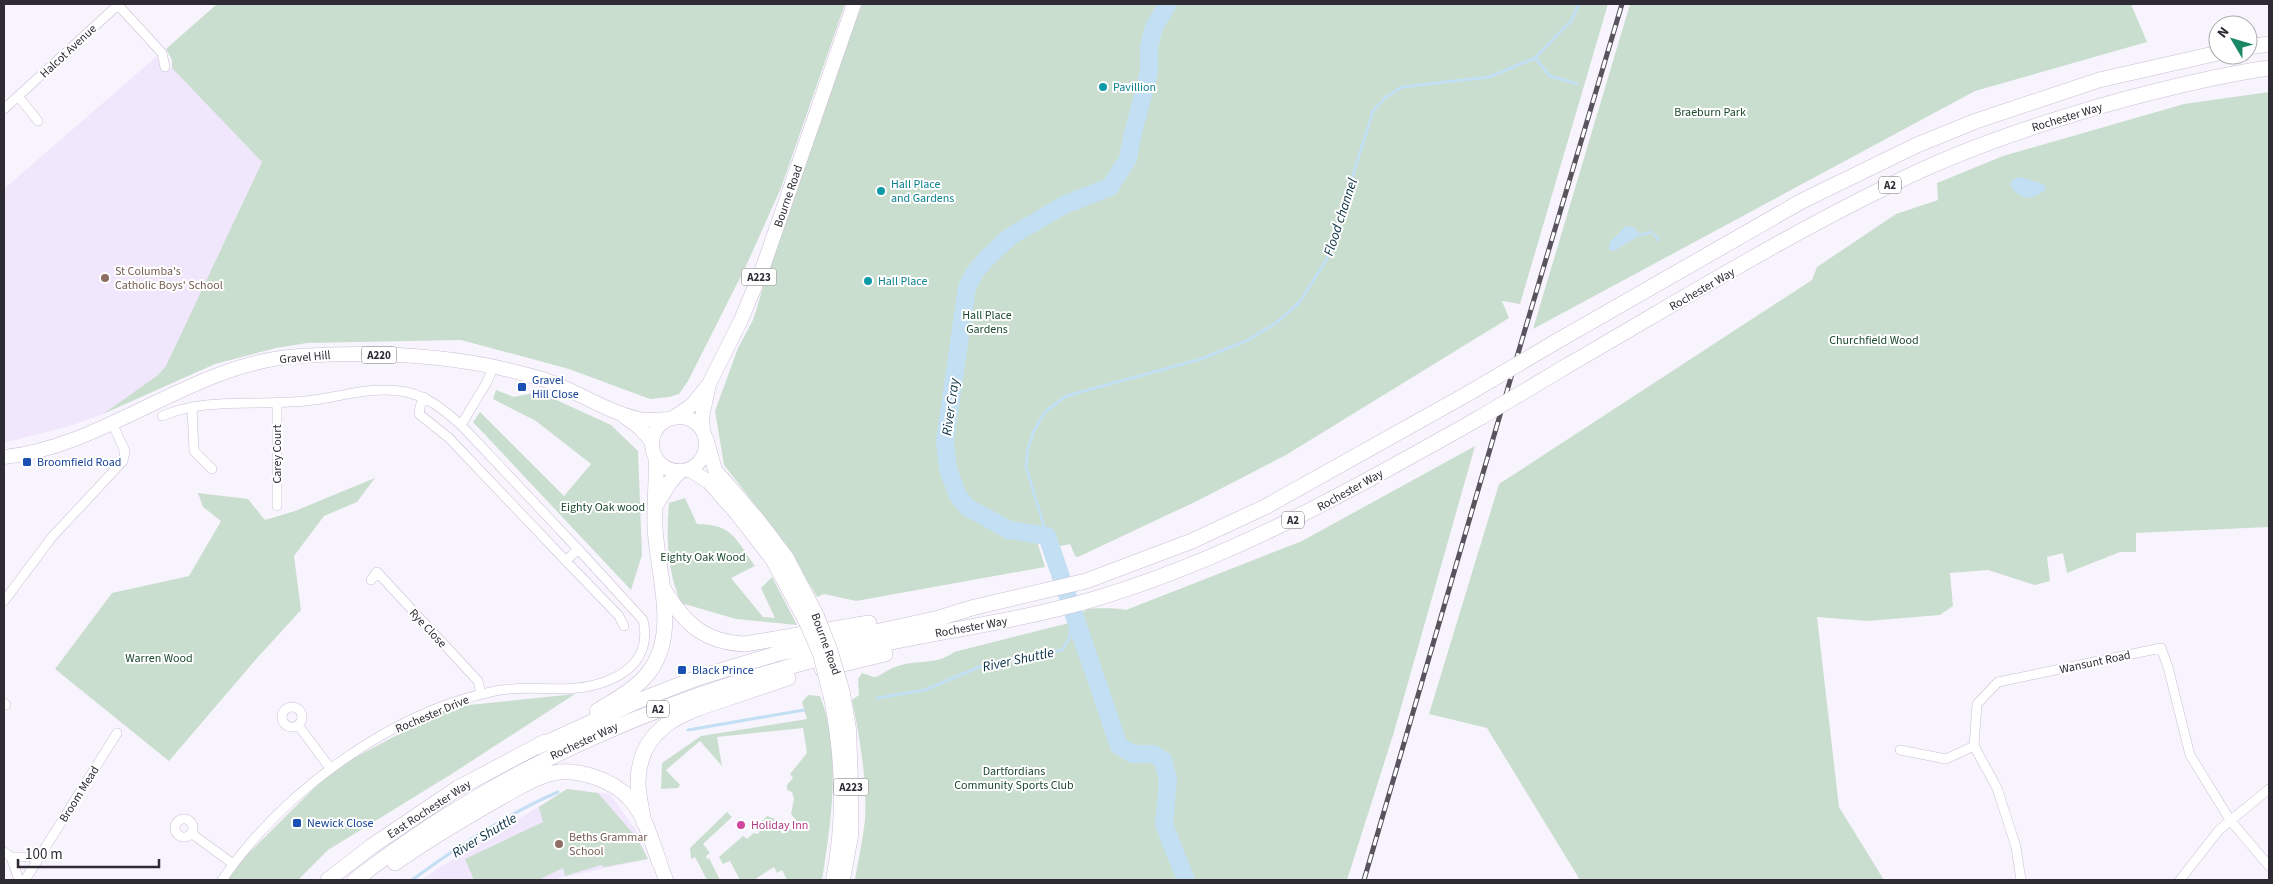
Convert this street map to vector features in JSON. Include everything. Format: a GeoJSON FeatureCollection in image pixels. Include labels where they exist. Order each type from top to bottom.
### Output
{"type":"FeatureCollection","features":[{"type":"Feature","properties":{"kind":"highway","name":"Rochester Way"},"geometry":{"type":"LineString","coordinates":[[537,747],[638,701],[698,678],[776,654],[939,618],[975,607],[1086,581],[1192,541],[1265,507],[1469,393],[1802,201],[1917,145],[1976,121],[2090,83],[2208,55]]}},
{"type":"Feature","properties":{"kind":"highway","name":"Rochester Way"},"geometry":{"type":"LineString","coordinates":[[355,880],[470,801],[543,760],[649,712],[717,688],[849,651],[968,626],[995,623],[1093,599],[1188,567],[1251,540],[1312,510],[1481,417],[1822,220],[1926,168],[2058,118],[2177,86],[2269,68]]}},
{"type":"Feature","properties":{"kind":"highway"},"geometry":{"type":"LineString","coordinates":[[537,747],[632,688],[645,676],[657,657],[664,631],[662,587],[655,528],[656,459]]}},
{"type":"Feature","properties":{"kind":"highway"},"geometry":{"type":"LineString","coordinates":[[655,507],[670,482],[685,470]]}},
{"type":"Feature","properties":{"kind":"highway"},"geometry":{"type":"LineString","coordinates":[[662,587],[675,608],[691,625],[707,636],[729,643],[745,644],[823,632],[933,611],[975,607]]}},
{"type":"Feature","properties":{"kind":"highway"},"geometry":{"type":"LineString","coordinates":[[644,823],[638,781],[642,761],[650,742],[663,726],[676,717],[688,711],[798,675],[970,634],[995,623]]}},
{"type":"Feature","properties":{"kind":"highway","name":"East Rochester Way"},"geometry":{"type":"LineString","coordinates":[[328,880],[372,846],[458,788],[537,747]]}},
{"type":"Feature","properties":{"kind":"highway"},"geometry":{"type":"LineString","coordinates":[[372,880],[479,810],[537,778],[554,773],[570,772],[594,777],[612,786],[630,799],[644,823],[659,861]]}},
{"type":"Feature","properties":{"kind":"main road","name":"Bourne Road"},"geometry":{"type":"LineString","coordinates":[[671,418],[692,405],[709,384],[741,320],[763,267],[854,4]]}},
{"type":"Feature","properties":{"kind":"main road","name":"Gravel Hill"},"geometry":{"type":"LineString","coordinates":[[4,457],[51,447],[112,423],[185,389],[237,369],[295,356],[396,355],[452,360],[493,367],[556,384],[616,411],[638,418],[671,418]]}},
{"type":"Feature","properties":{"kind":"main road","name":"Bourne Road"},"geometry":{"type":"LineString","coordinates":[[709,384],[702,417],[704,434],[715,470],[759,521],[787,558],[811,619]]}},
{"type":"Feature","properties":{"kind":"main road","name":"Gravel Hill"},"geometry":{"type":"LineString","coordinates":[[616,411],[641,429],[652,442]]}},
{"type":"Feature","properties":{"kind":"main road"},"geometry":{"type":"LineString","coordinates":[[671,418],[688,418],[696,423],[704,434],[707,446],[702,460],[685,470],[667,468],[656,459],[652,442],[657,428],[671,418]]}},
{"type":"Feature","properties":{"kind":"main road","name":"Bourne Road"},"geometry":{"type":"LineString","coordinates":[[685,470],[709,482],[760,544],[830,650],[837,696],[842,777],[841,817],[833,880]]}},
{"type":"Feature","properties":{"kind":"main road","name":"Bourne Road"},"geometry":{"type":"LineString","coordinates":[[837,696],[849,729],[852,783],[851,836],[843,880]]}},
{"type":"Feature","properties":{"kind":"main road"},"geometry":{"type":"LineString","coordinates":[[659,861],[666,880]]}},
{"type":"Feature","properties":{"kind":"street","name":"Halcot Avenue"},"geometry":{"type":"LineString","coordinates":[[4,109],[119,4],[162,53],[165,67]]}},
{"type":"Feature","properties":{"kind":"street"},"geometry":{"type":"LineString","coordinates":[[18,96],[38,121]]}},
{"type":"Feature","properties":{"kind":"street"},"geometry":{"type":"LineString","coordinates":[[461,425],[487,382],[493,367]]}},
{"type":"Feature","properties":{"kind":"street"},"geometry":{"type":"LineString","coordinates":[[162,416],[176,410],[192,407],[305,401],[352,392],[387,390],[424,397],[443,409],[461,425],[578,550],[566,561]]}},
{"type":"Feature","properties":{"kind":"street"},"geometry":{"type":"LineString","coordinates":[[424,397],[419,414],[449,438],[619,616],[624,626]]}},
{"type":"Feature","properties":{"kind":"street","name":"Carey Court"},"geometry":{"type":"LineString","coordinates":[[277,402],[277,506]]}},
{"type":"Feature","properties":{"kind":"street"},"geometry":{"type":"LineString","coordinates":[[192,407],[194,451],[212,469]]}},
{"type":"Feature","properties":{"kind":"street"},"geometry":{"type":"LineString","coordinates":[[4,601],[52,537],[123,461],[125,451],[112,423]]}},
{"type":"Feature","properties":{"kind":"street","name":"Rochester Drive"},"geometry":{"type":"LineString","coordinates":[[222,880],[258,834],[297,794],[330,768],[397,728],[455,701],[481,694],[512,688],[575,689],[607,681],[630,668],[641,654],[646,634],[643,620],[578,550]]}},
{"type":"Feature","properties":{"kind":"street","name":"Rye Close"},"geometry":{"type":"LineString","coordinates":[[371,580],[377,572],[478,681],[481,694]]}},
{"type":"Feature","properties":{"kind":"street","name":"Wansunt Road"},"geometry":{"type":"LineString","coordinates":[[1974,746],[1977,704],[1998,682],[2161,648],[2168,667],[2190,755],[2230,820],[2269,866]]}},
{"type":"Feature","properties":{"kind":"street"},"geometry":{"type":"LineString","coordinates":[[298,724],[330,768]]}},
{"type":"Feature","properties":{"kind":"street","name":"Broom Mead"},"geometry":{"type":"LineString","coordinates":[[25,880],[117,733]]}},
{"type":"Feature","properties":{"kind":"street"},"geometry":{"type":"LineString","coordinates":[[1900,750],[1946,759],[1974,746],[1997,788],[2016,847],[2021,880]]}},
{"type":"Feature","properties":{"kind":"street"},"geometry":{"type":"LineString","coordinates":[[2180,880],[2219,830],[2269,789]]}},
{"type":"Feature","properties":{"kind":"street"},"geometry":{"type":"LineString","coordinates":[[191,833],[233,864]]}},
{"type":"Feature","properties":{"kind":"street"},"geometry":{"type":"LineString","coordinates":[[19,880],[7,854],[40,857]]}},
{"type":"Feature","properties":{"kind":"shaded area","name":"St Columba's Catholic Boys' School"},"geometry":{"type":"Polygon","coordinates":[[[158,55],[161,65],[172,68],[262,162],[166,367],[158,375],[103,414],[70,426],[4,443],[4,189],[158,55]]]}},
{"type":"Feature","properties":{"kind":"shaded area","name":"Beths Grammar School"},"geometry":{"type":"Polygon","coordinates":[[[567,789],[610,794],[636,830],[648,859],[551,880],[422,880],[437,869],[567,789]]]}},
{"type":"Feature","properties":{"kind":"green space"},"geometry":{"type":"Polygon","coordinates":[[[217,4],[845,4],[781,188],[746,266],[688,381],[679,394],[650,399],[569,369],[461,340],[307,343],[276,348],[215,364],[103,414],[158,375],[166,366],[262,162],[172,68],[172,60],[166,49],[217,4]]]}},
{"type":"Feature","properties":{"kind":"green space","name":"Hall Place Gardens"},"geometry":{"type":"Polygon","coordinates":[[[862,4],[1608,4],[1520,304],[1502,301],[1509,318],[1286,455],[1199,500],[1078,557],[1075,556],[1070,544],[1061,546],[1037,541],[1045,567],[856,601],[824,594],[817,597],[787,546],[724,465],[715,411],[738,348],[753,320],[792,194],[862,4]]]}},
{"type":"Feature","properties":{"kind":"green space","name":"Braeburn Park"},"geometry":{"type":"Polygon","coordinates":[[[1630,4],[2131,4],[2147,42],[1975,91],[1533,329],[1630,4]]]}},
{"type":"Feature","properties":{"kind":"green space","name":"Churchfield Wood"},"geometry":{"type":"Polygon","coordinates":[[[2269,92],[2269,527],[2136,533],[2136,552],[2120,552],[2067,573],[2063,553],[2047,557],[2050,581],[2035,585],[1988,570],[1950,573],[1953,606],[1940,615],[1867,621],[1817,617],[1839,807],[1884,880],[1580,880],[1487,728],[1429,714],[1499,484],[1812,280],[1817,267],[1896,214],[1938,200],[1937,183],[2003,156],[2184,104],[2269,92]]]}},
{"type":"Feature","properties":{"kind":"green space","name":"Eighty Oak wood"},"geometry":{"type":"Polygon","coordinates":[[[496,390],[514,397],[539,392],[611,425],[638,451],[642,555],[631,590],[473,422],[480,412],[564,496],[591,464],[536,421],[493,399],[496,390]]]}},
{"type":"Feature","properties":{"kind":"green space","name":"Dartfordians Community Sports Club"},"geometry":{"type":"Polygon","coordinates":[[[1475,446],[1394,732],[1347,880],[855,880],[865,819],[865,789],[858,729],[852,700],[859,695],[858,679],[862,673],[876,677],[892,668],[910,663],[933,661],[954,652],[1077,621],[1081,614],[1088,609],[1126,610],[1302,541],[1475,446]]]}},
{"type":"Feature","properties":{"kind":"green space","name":"Warren Wood"},"geometry":{"type":"Polygon","coordinates":[[[375,478],[357,502],[324,516],[294,556],[301,610],[169,761],[55,669],[112,593],[189,576],[221,521],[203,507],[198,493],[248,499],[265,520],[295,511],[375,478]]]}},
{"type":"Feature","properties":{"kind":"green space","name":"Eighty Oak Wood"},"geometry":{"type":"Polygon","coordinates":[[[685,498],[697,524],[719,527],[726,530],[738,541],[755,566],[731,578],[763,617],[775,618],[761,588],[772,577],[797,625],[736,619],[681,603],[670,566],[668,515],[669,503],[685,498]]]}},
{"type":"Feature","properties":{"kind":"green space"},"geometry":{"type":"Polygon","coordinates":[[[575,694],[450,775],[328,850],[298,880],[226,880],[235,867],[333,769],[450,707],[575,694]]]}},
{"type":"Feature","properties":{"kind":"green space"},"geometry":{"type":"Polygon","coordinates":[[[808,695],[820,696],[827,718],[833,764],[829,835],[822,880],[787,880],[782,870],[777,873],[774,867],[754,880],[740,880],[730,861],[723,864],[719,857],[743,836],[747,839],[754,833],[758,834],[761,829],[758,825],[767,816],[775,819],[782,834],[799,824],[791,814],[794,799],[792,792],[787,790],[787,785],[793,778],[790,774],[807,753],[803,728],[717,737],[722,766],[700,741],[666,770],[680,785],[678,788],[661,789],[662,763],[701,736],[807,719],[802,702],[808,695]]]}},
{"type":"Feature","properties":{"kind":"green space","name":"Beths Grammar School"},"geometry":{"type":"Polygon","coordinates":[[[567,789],[598,793],[637,838],[648,859],[604,867],[601,865],[565,876],[563,868],[538,880],[474,880],[465,859],[543,822],[539,807],[567,789]]]}},
{"type":"Feature","properties":{"kind":"green space"},"geometry":{"type":"Polygon","coordinates":[[[727,812],[732,817],[703,844],[710,853],[706,856],[707,859],[709,858],[720,880],[707,880],[695,857],[691,859],[690,848],[727,812]]]}},
{"type":"Feature","properties":{"kind":"water"},"geometry":{"type":"Polygon","coordinates":[[[2022,177],[2045,185],[2046,189],[2036,196],[2023,197],[2010,186],[2013,179],[2022,177]]]}},
{"type":"Feature","properties":{"kind":"water"},"geometry":{"type":"Polygon","coordinates":[[[1626,226],[1634,227],[1640,235],[1614,251],[1609,250],[1610,242],[1626,226]]]}},
{"type":"Feature","properties":{"kind":"waterway","name":"River Cray"},"geometry":{"type":"LineString","coordinates":[[1168,4],[1154,27],[1149,47],[1149,72],[1128,159],[1110,187],[1064,205],[1011,236],[987,258],[975,272],[967,287],[945,441],[948,469],[958,496],[967,507],[1009,530],[1047,536],[1119,746],[1133,754],[1153,754],[1163,760],[1168,780],[1164,825],[1186,880]]}},
{"type":"Feature","properties":{"kind":"waterway","name":"Flood channel"},"geometry":{"type":"LineString","coordinates":[[1047,536],[1026,467],[1028,448],[1034,431],[1044,413],[1066,396],[1201,359],[1246,341],[1276,323],[1299,303],[1327,259],[1373,111],[1386,97],[1402,87],[1489,77],[1535,58],[1571,21],[1579,4]]}},
{"type":"Feature","properties":{"kind":"waterway"},"geometry":{"type":"LineString","coordinates":[[1535,58],[1550,76],[1577,84]]}},
{"type":"Feature","properties":{"kind":"waterway"},"geometry":{"type":"LineString","coordinates":[[1640,235],[1652,232]]}},
{"type":"Feature","properties":{"kind":"waterway"},"geometry":{"type":"LineString","coordinates":[[1655,235],[1658,240]]}},
{"type":"Feature","properties":{"kind":"waterway","name":"River Shuttle"},"geometry":{"type":"LineString","coordinates":[[877,698],[925,690],[979,667],[1062,650],[1070,637],[1071,610]]}},
{"type":"Feature","properties":{"kind":"waterway","name":"River Shuttle"},"geometry":{"type":"LineString","coordinates":[[688,730],[804,710]]}},
{"type":"Feature","properties":{"kind":"waterway","name":"River Shuttle"},"geometry":{"type":"LineString","coordinates":[[412,880],[483,832],[520,810],[558,792]]}},
{"type":"Feature","properties":{"kind":"railway"},"geometry":{"type":"LineString","coordinates":[[1364,880],[1622,4]]}},
{"type":"Feature","properties":{"kind":"place","name":"Pavillion"},"geometry":{"type":"Point","coordinates":[1103,87]}},
{"type":"Feature","properties":{"kind":"place","name":"Hall Place and Gardens"},"geometry":{"type":"Point","coordinates":[881,191]}},
{"type":"Feature","properties":{"kind":"place","name":"St Columba's Catholic Boys' School"},"geometry":{"type":"Point","coordinates":[105,278]}},
{"type":"Feature","properties":{"kind":"place","name":"Hall Place"},"geometry":{"type":"Point","coordinates":[868,281]}},
{"type":"Feature","properties":{"kind":"place","name":"Gravel Hill Close"},"geometry":{"type":"Point","coordinates":[522,387]}},
{"type":"Feature","properties":{"kind":"place","name":"Broomfield Road"},"geometry":{"type":"Point","coordinates":[27,462]}},
{"type":"Feature","properties":{"kind":"place","name":"Black Prince"},"geometry":{"type":"Point","coordinates":[682,670]}},
{"type":"Feature","properties":{"kind":"place","name":"Newick Close"},"geometry":{"type":"Point","coordinates":[297,823]}},
{"type":"Feature","properties":{"kind":"place","name":"Holiday Inn"},"geometry":{"type":"Point","coordinates":[741,825]}},
{"type":"Feature","properties":{"kind":"place","name":"Beths Grammar School"},"geometry":{"type":"Point","coordinates":[559,844]}}]}
